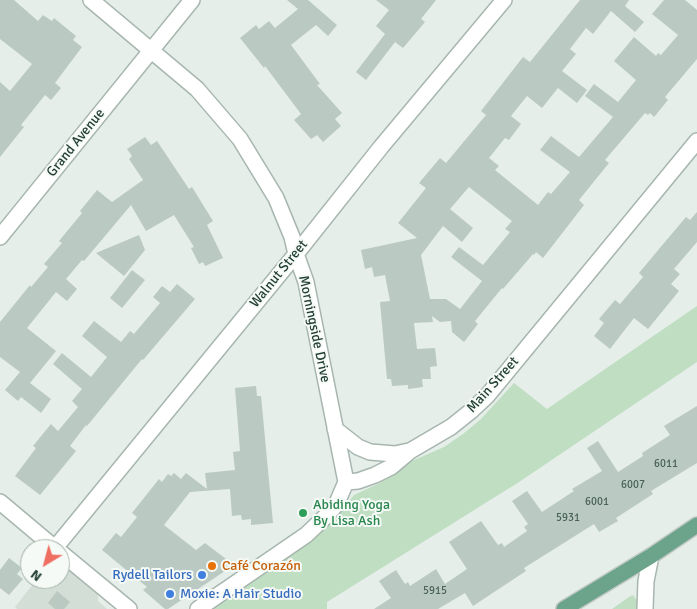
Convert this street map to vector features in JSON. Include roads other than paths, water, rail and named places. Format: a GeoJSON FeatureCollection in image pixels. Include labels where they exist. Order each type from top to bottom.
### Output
{"type":"FeatureCollection","features":[{"type":"Feature","properties":{"kind":"main road"},"geometry":{"type":"LineString","coordinates":[[574,607],[697,524]]}},
{"type":"Feature","properties":{"kind":"street","name":"Morningside Drive"},"geometry":{"type":"LineString","coordinates":[[91,0],[152,49],[197,89],[240,139],[276,198],[292,237],[306,282],[346,482]]}},
{"type":"Feature","properties":{"kind":"street"},"geometry":{"type":"LineString","coordinates":[[152,49],[192,0]]}},
{"type":"Feature","properties":{"kind":"street","name":"Walnut Street"},"geometry":{"type":"LineString","coordinates":[[66,539],[381,147],[504,0]]}},
{"type":"Feature","properties":{"kind":"street","name":"Grand Avenue"},"geometry":{"type":"LineString","coordinates":[[0,236],[152,49]]}},
{"type":"Feature","properties":{"kind":"street","name":"Main Street"},"geometry":{"type":"LineString","coordinates":[[346,482],[358,481],[391,467],[410,451],[451,427],[487,396],[697,140]]}},
{"type":"Feature","properties":{"kind":"street"},"geometry":{"type":"LineString","coordinates":[[335,429],[352,443],[370,452],[395,454],[410,451]]}},
{"type":"Feature","properties":{"kind":"street"},"geometry":{"type":"LineString","coordinates":[[198,609],[306,535],[336,504],[346,482]]}},
{"type":"Feature","properties":{"kind":"street"},"geometry":{"type":"LineString","coordinates":[[0,502],[44,539]]}},
{"type":"Feature","properties":{"kind":"street"},"geometry":{"type":"LineString","coordinates":[[644,609],[650,556]]}},
{"type":"Feature","properties":{"kind":"street"},"geometry":{"type":"LineString","coordinates":[[70,561],[129,609]]}},
{"type":"Feature","properties":{"kind":"place","name":"Abiding Yoga By Lisa Ash"},"geometry":{"type":"Point","coordinates":[303,513]}},
{"type":"Feature","properties":{"kind":"place","name":"Café Corazón"},"geometry":{"type":"Point","coordinates":[212,566]}},
{"type":"Feature","properties":{"kind":"place","name":"Rydell Tailors"},"geometry":{"type":"Point","coordinates":[202,575]}},
{"type":"Feature","properties":{"kind":"place","name":"Moxie: A Hair Studio"},"geometry":{"type":"Point","coordinates":[170,594]}}]}
